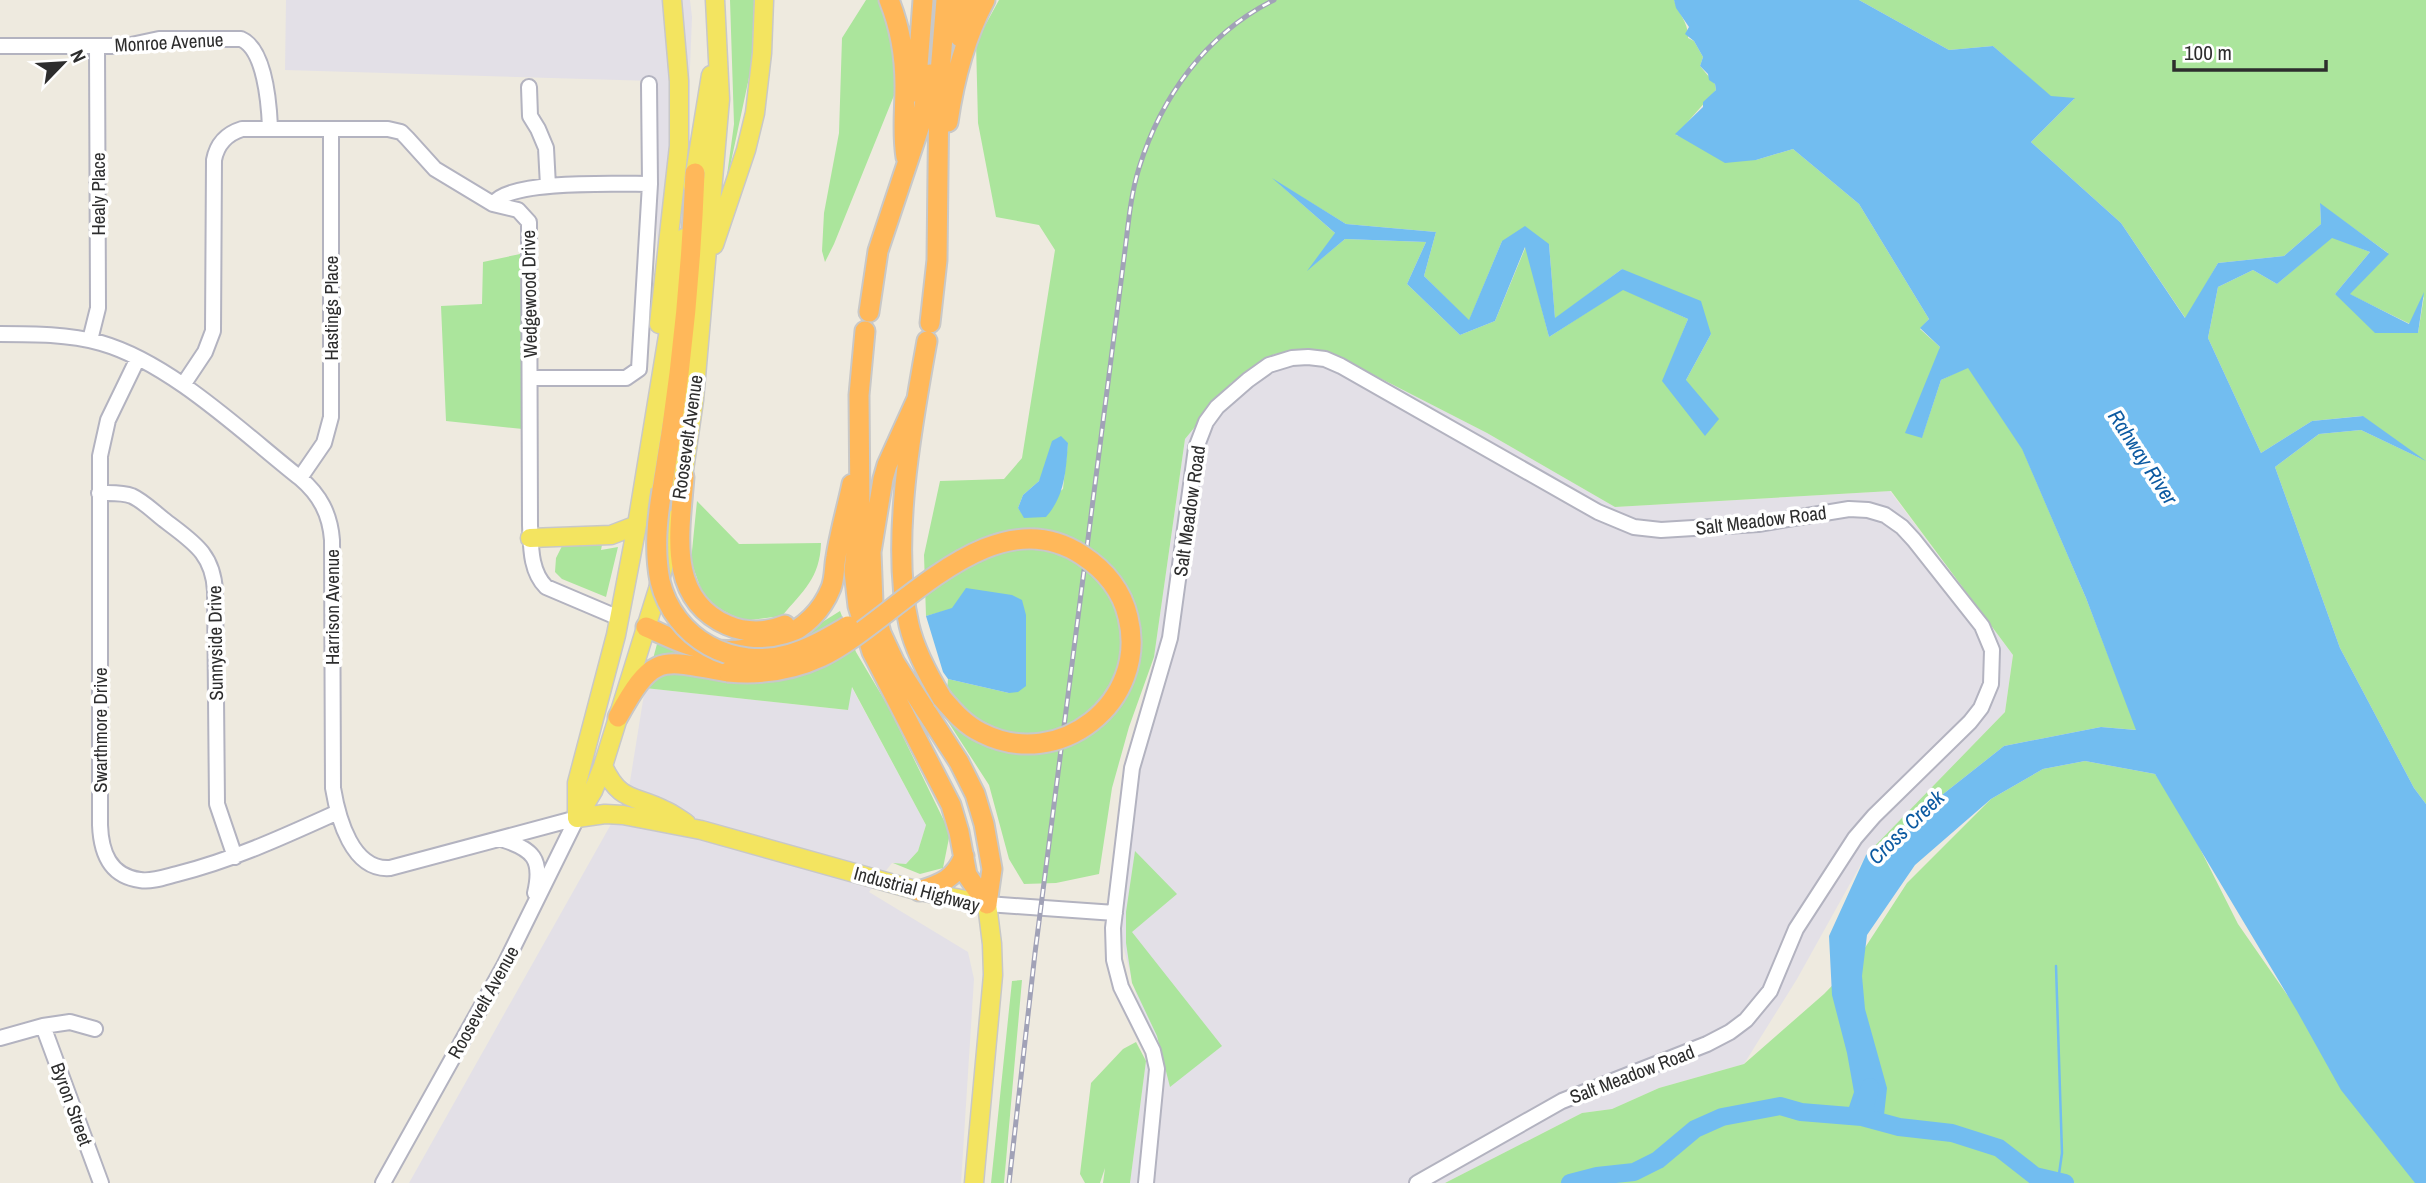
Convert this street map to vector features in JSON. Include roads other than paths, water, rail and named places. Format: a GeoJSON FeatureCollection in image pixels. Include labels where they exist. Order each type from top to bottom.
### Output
{"type":"FeatureCollection","features":[{"type":"Feature","properties":{"kind":"highway"},"geometry":{"type":"LineString","coordinates":[[889,0],[897,21],[904,63],[902,135],[906,163]]}},
{"type":"Feature","properties":{"kind":"highway"},"geometry":{"type":"LineString","coordinates":[[946,10],[985,0]]}},
{"type":"Feature","properties":{"kind":"highway"},"geometry":{"type":"LineString","coordinates":[[939,184],[954,87],[946,10]]}},
{"type":"Feature","properties":{"kind":"highway"},"geometry":{"type":"LineString","coordinates":[[946,10],[921,122],[878,251],[859,395],[860,513],[855,571],[861,623],[875,659],[944,790],[960,832],[967,875],[987,904]]}},
{"type":"Feature","properties":{"kind":"highway"},"geometry":{"type":"LineString","coordinates":[[695,173],[684,340],[656,546],[664,594],[676,616],[691,634],[708,646],[728,655],[760,659],[801,650],[828,638],[939,573],[972,554],[1006,542],[1039,540],[1061,545],[1083,555],[1111,580],[1123,600],[1132,637],[1129,664],[1116,696],[1092,722],[1065,737],[1032,744],[999,739],[970,726],[943,698],[927,672],[914,641],[904,589],[902,539],[916,401],[937,260],[939,85],[946,10]]}},
{"type":"Feature","properties":{"kind":"highway"},"geometry":{"type":"LineString","coordinates":[[916,401],[883,479],[871,552],[873,603],[881,633],[895,663],[959,762],[975,794],[984,824],[992,869],[987,904]]}},
{"type":"Feature","properties":{"kind":"highway"},"geometry":{"type":"LineString","coordinates":[[646,627],[704,649],[746,648],[772,642],[799,628],[823,604],[833,582],[860,449]]}},
{"type":"Feature","properties":{"kind":"highway"},"geometry":{"type":"LineString","coordinates":[[684,477],[680,545],[682,570],[696,602],[721,622],[751,631],[771,630],[791,623],[815,602],[836,557]]}},
{"type":"Feature","properties":{"kind":"highway"},"geometry":{"type":"LineString","coordinates":[[618,717],[639,681],[658,666],[683,664],[728,672],[758,673],[784,670],[822,656],[892,609],[939,573]]}},
{"type":"Feature","properties":{"kind":"highway"},"geometry":{"type":"LineString","coordinates":[[919,891],[951,878],[964,856]]}},
{"type":"Feature","properties":{"kind":"main road"},"geometry":{"type":"LineString","coordinates":[[654,421],[652,384],[679,146],[679,80],[672,0]]}},
{"type":"Feature","properties":{"kind":"main road","name":"Roosevelt Avenue"},"geometry":{"type":"LineString","coordinates":[[576,818],[593,791],[603,765],[667,554],[684,477],[694,400],[720,99],[715,0]]}},
{"type":"Feature","properties":{"kind":"main road"},"geometry":{"type":"LineString","coordinates":[[705,275],[739,174],[753,122],[761,74],[764,0]]}},
{"type":"Feature","properties":{"kind":"main road","name":"Roosevelt Avenue"},"geometry":{"type":"LineString","coordinates":[[576,818],[577,783],[619,618],[637,525],[717,41]]}},
{"type":"Feature","properties":{"kind":"main road"},"geometry":{"type":"LineString","coordinates":[[530,538],[611,535],[637,525]]}},
{"type":"Feature","properties":{"kind":"main road"},"geometry":{"type":"LineString","coordinates":[[619,618],[646,627]]}},
{"type":"Feature","properties":{"kind":"main road"},"geometry":{"type":"LineString","coordinates":[[603,765],[611,782],[625,795],[664,810],[695,828]]}},
{"type":"Feature","properties":{"kind":"main road","name":"Industrial Highway"},"geometry":{"type":"LineString","coordinates":[[576,818],[605,814],[623,815],[695,828],[919,891],[987,904],[993,975],[974,1183]]}},
{"type":"Feature","properties":{"kind":"street","name":"Monroe Avenue"},"geometry":{"type":"LineString","coordinates":[[0,46],[131,45],[168,38],[245,40],[254,49],[263,76],[270,127]]}},
{"type":"Feature","properties":{"kind":"street","name":"Healy Place"},"geometry":{"type":"LineString","coordinates":[[90,340],[98,307],[97,46]]}},
{"type":"Feature","properties":{"kind":"street"},"geometry":{"type":"LineString","coordinates":[[530,378],[626,378],[639,369],[650,184],[649,84]]}},
{"type":"Feature","properties":{"kind":"street"},"geometry":{"type":"LineString","coordinates":[[529,87],[530,116],[546,148],[548,186]]}},
{"type":"Feature","properties":{"kind":"street","name":"Wedgewood Drive"},"geometry":{"type":"LineString","coordinates":[[183,385],[205,352],[214,323],[214,173],[217,148],[227,136],[237,130],[270,127],[388,129],[401,132],[435,169],[493,204],[519,211],[529,222],[530,538],[535,569],[546,587],[619,618]]}},
{"type":"Feature","properties":{"kind":"street","name":"Hastings Place"},"geometry":{"type":"LineString","coordinates":[[300,478],[324,443],[331,417],[331,130]]}},
{"type":"Feature","properties":{"kind":"street"},"geometry":{"type":"LineString","coordinates":[[493,204],[496,198],[506,192],[548,186],[650,184]]}},
{"type":"Feature","properties":{"kind":"street","name":"Harrison Avenue"},"geometry":{"type":"LineString","coordinates":[[0,334],[58,335],[90,340],[138,358],[183,385],[300,478],[321,501],[331,529],[333,788],[338,812],[351,843],[362,858],[381,868],[390,868],[576,818]]}},
{"type":"Feature","properties":{"kind":"street","name":"Salt Meadow Road"},"geometry":{"type":"LineString","coordinates":[[1146,1183],[1157,1069],[1153,1051],[1121,987],[1113,943],[1132,768],[1170,638],[1199,439],[1206,422],[1222,402],[1248,380],[1269,365],[1300,357],[1316,357],[1332,362],[1598,512],[1634,527],[1661,530],[1741,526],[1855,509],[1880,513],[1902,527],[1961,598],[1987,634],[1992,650],[1989,693],[1977,715],[1855,838],[1796,929],[1774,984],[1765,999],[1746,1020],[1707,1044],[1562,1101],[1416,1183]]}},
{"type":"Feature","properties":{"kind":"street","name":"Swarthmore Drive"},"geometry":{"type":"LineString","coordinates":[[138,358],[104,431],[100,456],[100,825],[103,851],[108,861],[124,874],[145,881],[235,857],[338,812]]}},
{"type":"Feature","properties":{"kind":"street","name":"Sunnyside Drive"},"geometry":{"type":"LineString","coordinates":[[99,493],[124,494],[142,502],[196,545],[206,556],[212,570],[215,599],[217,804],[235,857]]}},
{"type":"Feature","properties":{"kind":"street","name":"Roosevelt Avenue"},"geometry":{"type":"LineString","coordinates":[[383,1183],[499,975],[576,818]]}},
{"type":"Feature","properties":{"kind":"street"},"geometry":{"type":"LineString","coordinates":[[501,839],[520,845],[532,854],[537,865],[539,877],[532,911]]}},
{"type":"Feature","properties":{"kind":"street"},"geometry":{"type":"LineString","coordinates":[[987,904],[1115,913]]}},
{"type":"Feature","properties":{"kind":"street"},"geometry":{"type":"LineString","coordinates":[[0,1038],[43,1026],[70,1023],[95,1029]]}},
{"type":"Feature","properties":{"kind":"street","name":"Byron Street"},"geometry":{"type":"LineString","coordinates":[[43,1026],[101,1183]]}},
{"type":"Feature","properties":{"kind":"water","name":"Rahway River"},"geometry":{"type":"Polygon","coordinates":[[[1674,0],[1859,0],[1949,50],[1993,46],[2051,96],[2075,98],[2031,142],[2121,223],[2185,318],[2218,263],[2284,256],[2321,224],[2320,203],[2389,254],[2350,294],[2409,324],[2424,292],[2418,333],[2375,333],[2335,294],[2370,252],[2332,238],[2277,284],[2253,270],[2218,287],[2208,338],[2261,453],[2312,421],[2363,416],[2426,461],[2361,430],[2319,434],[2275,467],[2340,648],[2414,788],[2426,804],[2426,1183],[2415,1183],[2341,1090],[2297,1011],[2155,774],[2085,761],[2043,769],[1991,799],[1915,865],[1867,935],[1862,976],[1865,1009],[1887,1088],[1884,1115],[1849,1107],[1854,1092],[1832,995],[1829,936],[1866,855],[2004,746],[2101,727],[2136,730],[2086,598],[2022,449],[1968,368],[1941,380],[1922,438],[1905,433],[1940,347],[1920,328],[1929,319],[1859,204],[1793,149],[1756,160],[1725,163],[1675,134],[1716,90],[1715,84],[1700,66],[1703,57],[1694,41],[1685,34],[1689,27],[1676,8],[1674,0]]]}},
{"type":"Feature","properties":{"kind":"water"},"geometry":{"type":"Polygon","coordinates":[[[1272,178],[1346,224],[1436,232],[1424,276],[1469,320],[1502,241],[1525,226],[1549,244],[1555,318],[1622,269],[1701,301],[1711,334],[1686,380],[1719,419],[1705,436],[1662,381],[1688,319],[1623,290],[1549,337],[1525,247],[1495,321],[1460,335],[1407,284],[1426,242],[1345,239],[1307,271],[1335,233],[1272,178]]]}},
{"type":"Feature","properties":{"kind":"water"},"geometry":{"type":"Polygon","coordinates":[[[1061,436],[1068,443],[1065,473],[1057,500],[1046,517],[1024,518],[1018,508],[1023,495],[1039,481],[1052,441],[1061,436]]]}},
{"type":"Feature","properties":{"kind":"water"},"geometry":{"type":"Polygon","coordinates":[[[966,588],[1012,595],[1022,600],[1026,615],[1026,686],[1018,692],[1009,693],[948,679],[943,672],[926,616],[952,608],[966,588]]]}},
{"type":"Feature","properties":{"kind":"waterway"},"geometry":{"type":"LineString","coordinates":[[2056,966],[2062,1153],[2058,1181]]}},
{"type":"Feature","properties":{"kind":"waterway","name":"Cross Creek"},"geometry":{"type":"LineString","coordinates":[[1570,1183],[1597,1176],[1634,1172],[1658,1160],[1695,1129],[1722,1117],[1780,1106],[1801,1112],[1862,1117],[1870,1087]]}},
{"type":"Feature","properties":{"kind":"waterway"},"geometry":{"type":"LineString","coordinates":[[1862,1117],[1899,1127],[1952,1133],[1999,1148],[2035,1176],[2065,1183]]}},
{"type":"Feature","properties":{"kind":"railway"},"geometry":{"type":"LineString","coordinates":[[1009,1183],[1035,953],[1133,190],[1148,142],[1173,93],[1189,70],[1227,31],[1274,0]]}}]}
